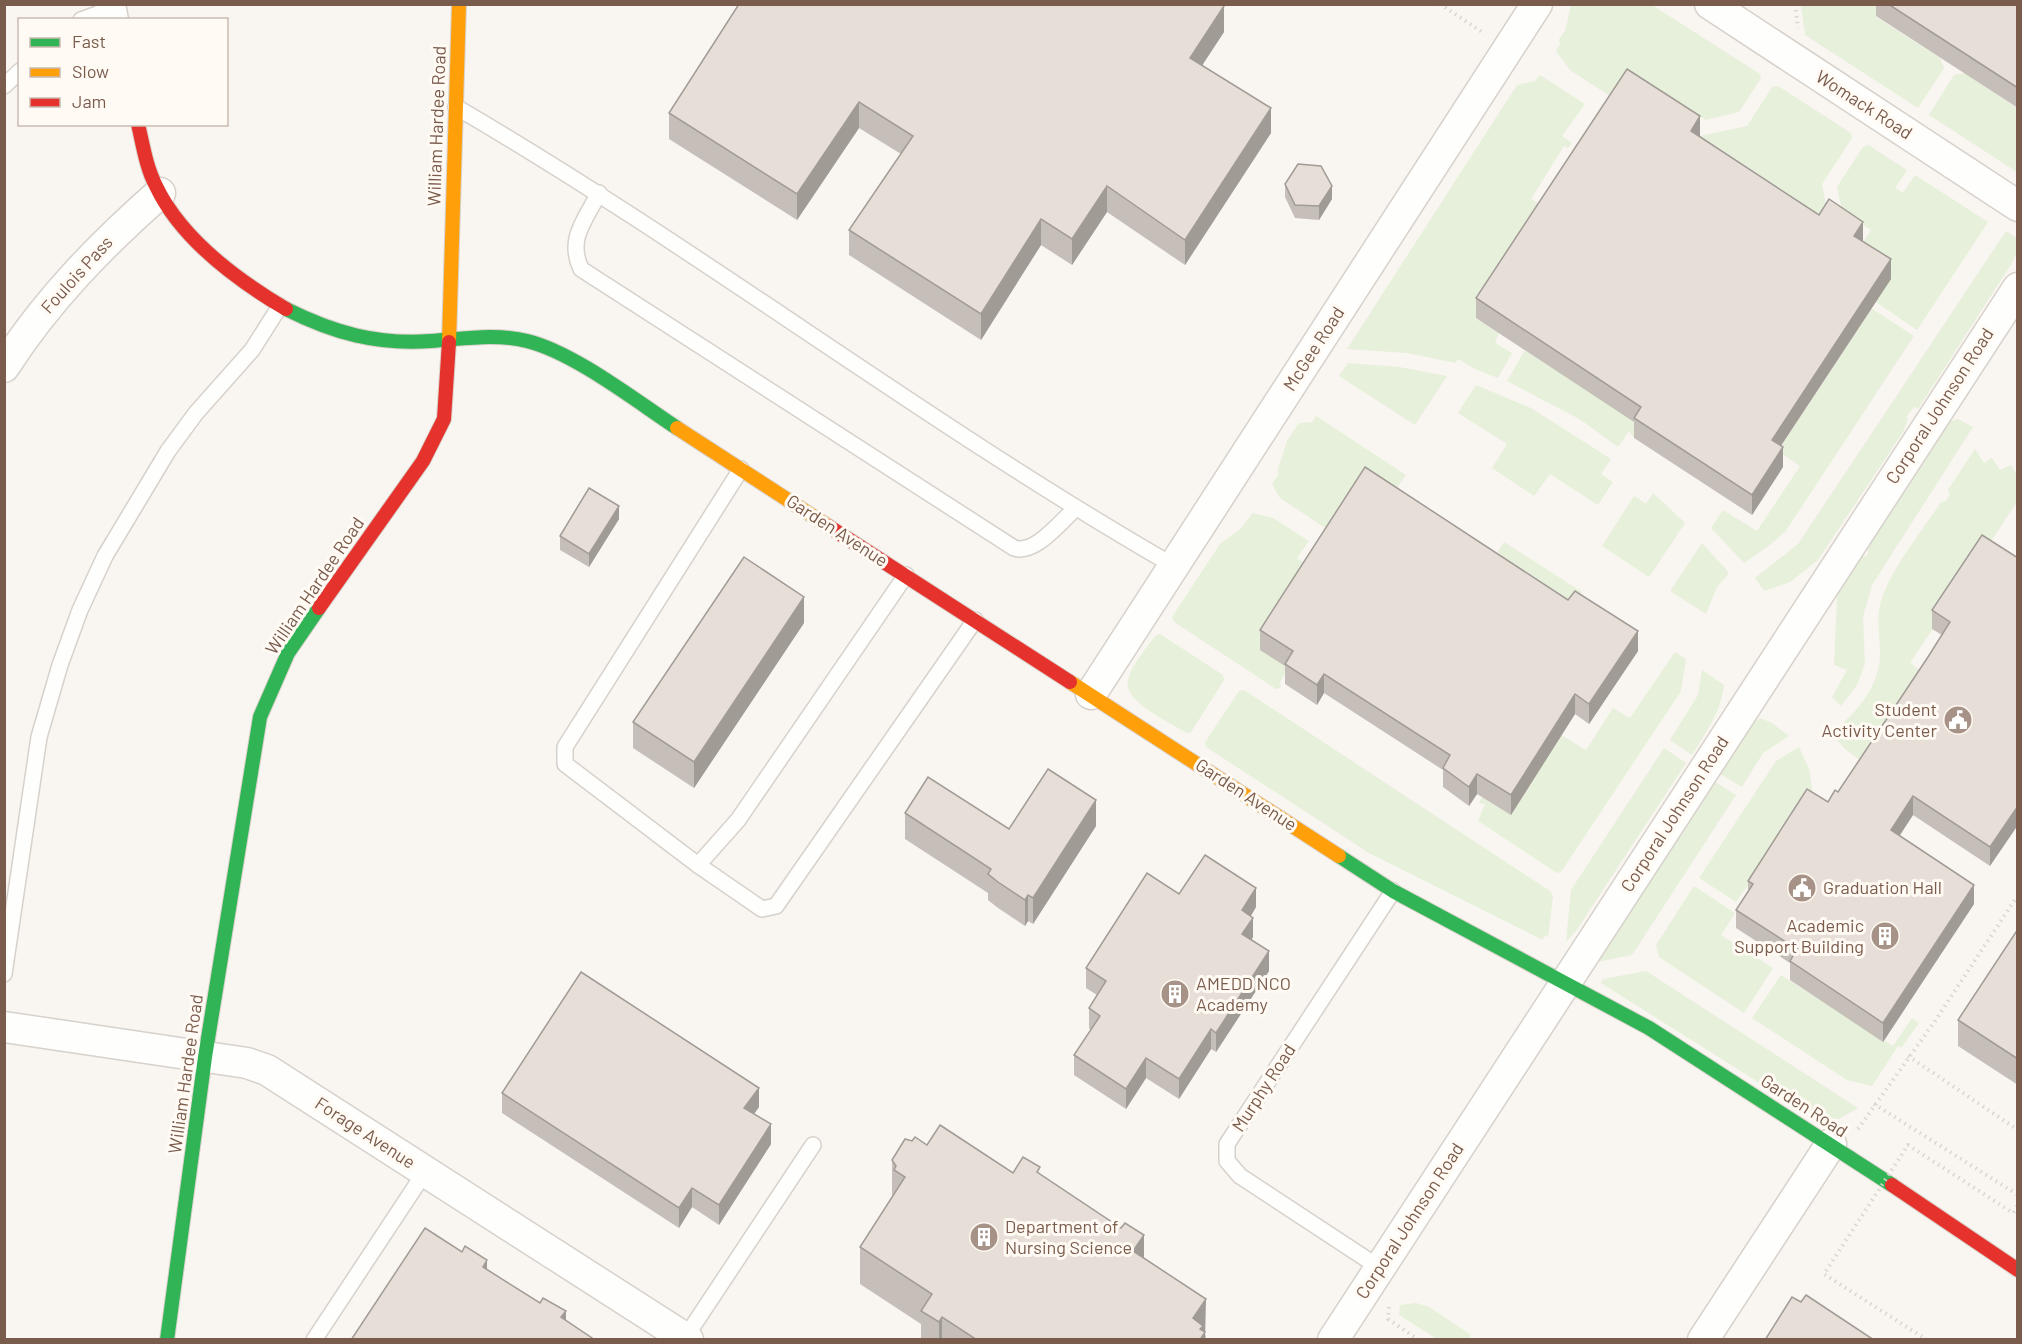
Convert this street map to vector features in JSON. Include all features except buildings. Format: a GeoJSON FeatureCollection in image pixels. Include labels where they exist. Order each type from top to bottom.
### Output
{"type":"FeatureCollection","features":[{"type":"Feature","properties":{"kind":"street","name":"William Hardee Road"},"geometry":{"type":"LineString","coordinates":[[166,1340],[205,1057],[264,706],[288,653],[423,461],[444,419],[459,4]]}},
{"type":"Feature","properties":{"kind":"street","name":"McGee Road"},"geometry":{"type":"LineString","coordinates":[[1091,694],[1538,4]]}},
{"type":"Feature","properties":{"kind":"street","name":"Womack Road"},"geometry":{"type":"LineString","coordinates":[[1710,4],[2018,206]]}},
{"type":"Feature","properties":{"kind":"street","name":"Garden Avenue"},"geometry":{"type":"LineString","coordinates":[[139,126],[160,193],[212,255],[249,286],[280,306],[332,331],[376,341],[448,338],[519,339],[561,353],[1393,891],[1565,984]]}},
{"type":"Feature","properties":{"kind":"street","name":"Foulois Pass"},"geometry":{"type":"LineString","coordinates":[[4,367],[68,282],[113,234],[160,193]]}},
{"type":"Feature","properties":{"kind":"street","name":"Corporal Johnson Road"},"geometry":{"type":"LineString","coordinates":[[1333,1340],[2018,288]]}},
{"type":"Feature","properties":{"kind":"street","name":"Garden Road"},"geometry":{"type":"LineString","coordinates":[[1565,984],[1649,1028],[1836,1148],[2018,1270]]}},
{"type":"Feature","properties":{"kind":"street","name":"Forage Avenue"},"geometry":{"type":"LineString","coordinates":[[4,1027],[247,1063],[267,1070],[685,1339]]}},
{"type":"Feature","properties":{"kind":"street"},"geometry":{"type":"LineString","coordinates":[[1703,1340],[1836,1148]]}},
{"type":"Feature","properties":{"kind":"lane"},"geometry":{"type":"LineString","coordinates":[[88,18],[111,11]]}},
{"type":"Feature","properties":{"kind":"lane"},"geometry":{"type":"LineString","coordinates":[[4,86],[18,73]]}},
{"type":"Feature","properties":{"kind":"lane"},"geometry":{"type":"LineString","coordinates":[[456,107],[599,193],[1075,509],[1174,566]]}},
{"type":"Feature","properties":{"kind":"lane"},"geometry":{"type":"LineString","coordinates":[[599,193],[575,238],[574,254],[581,269],[1014,548],[1022,550],[1031,548],[1075,509]]}},
{"type":"Feature","properties":{"kind":"lane"},"geometry":{"type":"LineString","coordinates":[[4,974],[39,737],[60,665],[80,609],[105,556],[168,451],[196,413],[252,350],[280,306]]}},
{"type":"Feature","properties":{"kind":"lane"},"geometry":{"type":"LineString","coordinates":[[741,469],[565,747],[565,764],[698,865],[762,909],[776,906],[975,620]]}},
{"type":"Feature","properties":{"kind":"lane"},"geometry":{"type":"LineString","coordinates":[[698,865],[738,820],[906,575]]}},
{"type":"Feature","properties":{"kind":"lane","name":"Murphy Road"},"geometry":{"type":"LineString","coordinates":[[1380,1268],[1240,1176],[1227,1161],[1227,1144],[1393,891]]}},
{"type":"Feature","properties":{"kind":"lane"},"geometry":{"type":"LineString","coordinates":[[685,1339],[813,1145]]}},
{"type":"Feature","properties":{"kind":"lane"},"geometry":{"type":"LineString","coordinates":[[314,1340],[425,1172]]}},
{"type":"Feature","properties":{"kind":"path"},"geometry":{"type":"LineString","coordinates":[[1440,4],[1509,49]]}},
{"type":"Feature","properties":{"kind":"path"},"geometry":{"type":"LineString","coordinates":[[1795,4],[1799,35]]}},
{"type":"Feature","properties":{"kind":"path"},"geometry":{"type":"LineString","coordinates":[[1836,1148],[1874,1104],[1935,1022],[2018,895]]}},
{"type":"Feature","properties":{"kind":"path"},"geometry":{"type":"LineString","coordinates":[[1908,1056],[2018,1130]]}},
{"type":"Feature","properties":{"kind":"path"},"geometry":{"type":"LineString","coordinates":[[1874,1104],[2018,1194]]}},
{"type":"Feature","properties":{"kind":"path"},"geometry":{"type":"LineString","coordinates":[[1928,1340],[1824,1274],[1908,1144],[2013,1213],[2018,1205]]}},
{"type":"Feature","properties":{"kind":"path"},"geometry":{"type":"LineString","coordinates":[[1389,1307],[1388,1319],[1419,1340]]}},
{"type":"Feature","properties":{"kind":"green space"},"geometry":{"type":"Polygon","coordinates":[[[1571,5],[1652,5],[1760,74],[1761,78],[1739,112],[1706,120],[1668,97],[1610,96],[1570,70],[1556,51],[1561,42],[1558,41],[1565,31],[1571,5]]]}},
{"type":"Feature","properties":{"kind":"green space"},"geometry":{"type":"Polygon","coordinates":[[[1801,5],[1883,5],[1876,17],[1940,58],[1944,68],[1918,108],[1805,35],[1801,5]]]}},
{"type":"Feature","properties":{"kind":"green space"},"geometry":{"type":"Polygon","coordinates":[[[1965,73],[2017,108],[2017,172],[1929,115],[1954,75],[1965,73]]]}},
{"type":"Feature","properties":{"kind":"green space"},"geometry":{"type":"Polygon","coordinates":[[[1540,75],[1585,104],[1562,136],[1572,143],[1568,148],[1564,146],[1531,199],[1548,210],[1495,343],[1512,353],[1498,378],[1458,359],[1455,363],[1407,353],[1347,349],[1517,85],[1535,81],[1540,75]]]}},
{"type":"Feature","properties":{"kind":"green space"},"geometry":{"type":"Polygon","coordinates":[[[1778,86],[1851,133],[1852,138],[1822,184],[1829,219],[1819,235],[1691,150],[1700,136],[1747,126],[1772,87],[1778,86]]]}},
{"type":"Feature","properties":{"kind":"green space"},"geometry":{"type":"Polygon","coordinates":[[[1868,145],[1907,170],[1895,188],[1903,193],[1915,175],[1988,222],[1917,330],[1876,302],[1890,279],[1854,256],[1871,230],[1842,211],[1837,187],[1863,147],[1868,145]]]}},
{"type":"Feature","properties":{"kind":"green space"},"geometry":{"type":"Polygon","coordinates":[[[2006,231],[2017,238],[2017,252],[2012,263],[1918,409],[1914,407],[1906,417],[1908,419],[1903,432],[1818,560],[1790,582],[1764,591],[1755,578],[1798,544],[2006,231]]]}},
{"type":"Feature","properties":{"kind":"green space"},"geometry":{"type":"Polygon","coordinates":[[[1871,308],[1914,336],[1785,532],[1744,563],[1711,528],[1723,510],[1757,531],[1800,466],[1778,451],[1871,308]]]}},
{"type":"Feature","properties":{"kind":"green space"},"geometry":{"type":"Polygon","coordinates":[[[1525,350],[1641,426],[1634,438],[1629,431],[1618,447],[1581,420],[1507,381],[1525,350]]]}},
{"type":"Feature","properties":{"kind":"green space"},"geometry":{"type":"Polygon","coordinates":[[[1348,363],[1399,367],[1447,376],[1415,425],[1339,376],[1348,363]]]}},
{"type":"Feature","properties":{"kind":"green space"},"geometry":{"type":"Polygon","coordinates":[[[1476,385],[1531,408],[1611,459],[1601,474],[1613,482],[1598,505],[1550,474],[1534,496],[1492,468],[1507,444],[1458,413],[1476,385]]]}},
{"type":"Feature","properties":{"kind":"green space"},"geometry":{"type":"Polygon","coordinates":[[[1316,416],[1406,475],[1387,502],[1327,529],[1280,498],[1272,484],[1279,474],[1277,472],[1287,441],[1299,423],[1312,422],[1316,416]]]}},
{"type":"Feature","properties":{"kind":"green space"},"geometry":{"type":"Polygon","coordinates":[[[1958,419],[1973,427],[1872,585],[1863,617],[1865,664],[1857,685],[1841,706],[1832,697],[1847,670],[1834,665],[1837,596],[1859,554],[1866,557],[1869,552],[1863,547],[1944,423],[1958,419]]]}},
{"type":"Feature","properties":{"kind":"green space"},"geometry":{"type":"Polygon","coordinates":[[[1975,449],[1984,463],[1992,458],[2000,470],[2011,465],[2017,475],[2017,502],[1910,663],[1928,676],[1864,763],[1845,749],[1831,733],[1857,709],[1876,678],[1880,654],[1879,610],[1888,583],[1941,502],[1946,501],[1950,495],[1948,490],[1975,449]]]}},
{"type":"Feature","properties":{"kind":"green space"},"geometry":{"type":"Polygon","coordinates":[[[1653,493],[1685,523],[1649,577],[1602,546],[1634,496],[1646,504],[1653,493]]]}},
{"type":"Feature","properties":{"kind":"green space"},"geometry":{"type":"Polygon","coordinates":[[[1253,513],[1273,518],[1309,541],[1297,558],[1313,568],[1289,668],[1280,682],[1281,688],[1276,689],[1174,622],[1172,617],[1220,544],[1240,529],[1253,513]]]}},
{"type":"Feature","properties":{"kind":"green space"},"geometry":{"type":"Polygon","coordinates":[[[1504,542],[1582,592],[1574,605],[1496,555],[1504,542]]]}},
{"type":"Feature","properties":{"kind":"green space"},"geometry":{"type":"Polygon","coordinates":[[[1702,543],[1729,573],[1717,587],[1706,614],[1670,591],[1702,543]]]}},
{"type":"Feature","properties":{"kind":"green space"},"geometry":{"type":"Polygon","coordinates":[[[1160,634],[1223,675],[1224,680],[1191,732],[1187,733],[1149,711],[1132,696],[1128,688],[1128,680],[1136,662],[1155,636],[1160,634]]]}},
{"type":"Feature","properties":{"kind":"green space"},"geometry":{"type":"Polygon","coordinates":[[[1675,652],[1686,659],[1681,691],[1561,872],[1557,873],[1478,821],[1485,804],[1479,803],[1482,797],[1511,814],[1561,735],[1586,750],[1613,708],[1630,718],[1675,652]]]}},
{"type":"Feature","properties":{"kind":"green space"},"geometry":{"type":"Polygon","coordinates":[[[1702,670],[1724,685],[1716,713],[1692,755],[1670,740],[1698,695],[1702,670]]]}},
{"type":"Feature","properties":{"kind":"green space"},"geometry":{"type":"Polygon","coordinates":[[[1244,690],[1550,891],[1553,896],[1548,937],[1544,936],[1543,940],[1369,853],[1206,747],[1205,742],[1239,691],[1244,690]]]}},
{"type":"Feature","properties":{"kind":"green space"},"geometry":{"type":"Polygon","coordinates":[[[1760,718],[1772,723],[1789,736],[1763,753],[1742,787],[1717,772],[1748,727],[1760,718]]]}},
{"type":"Feature","properties":{"kind":"green space"},"geometry":{"type":"Polygon","coordinates":[[[1799,747],[1809,769],[1813,795],[1736,902],[1699,878],[1776,761],[1799,747]]]}},
{"type":"Feature","properties":{"kind":"green space"},"geometry":{"type":"Polygon","coordinates":[[[1664,748],[1686,763],[1576,931],[1566,942],[1571,890],[1664,748]]]}},
{"type":"Feature","properties":{"kind":"green space"},"geometry":{"type":"Polygon","coordinates":[[[1712,780],[1736,795],[1632,955],[1597,962],[1712,780]]]}},
{"type":"Feature","properties":{"kind":"green space"},"geometry":{"type":"Polygon","coordinates":[[[1694,886],[1735,913],[1721,935],[1773,968],[1744,1013],[1659,957],[1656,945],[1694,886]]]}},
{"type":"Feature","properties":{"kind":"green space"},"geometry":{"type":"Polygon","coordinates":[[[1646,971],[1858,1108],[1839,1119],[1815,1118],[1806,1108],[1804,1111],[1601,983],[1603,979],[1646,971]]]}},
{"type":"Feature","properties":{"kind":"green space"},"geometry":{"type":"Polygon","coordinates":[[[1781,975],[1893,1046],[1912,1018],[1919,1023],[1901,1048],[1898,1046],[1872,1086],[1847,1080],[1752,1018],[1781,975]]]}},
{"type":"Feature","properties":{"kind":"green space"},"geometry":{"type":"Polygon","coordinates":[[[1416,1303],[1429,1307],[1471,1335],[1469,1338],[1472,1339],[1437,1339],[1399,1315],[1400,1305],[1416,1303]]]}},
{"type":"Feature","properties":{"kind":"traffic: fast"},"geometry":{"type":"LineString","coordinates":[[286,309],[321,325],[374,339],[411,342],[491,337],[527,341],[564,355],[584,366],[677,428]]}},
{"type":"Feature","properties":{"kind":"traffic: fast"},"geometry":{"type":"LineString","coordinates":[[167,1340],[205,1057],[260,717],[288,653],[319,608]]}},
{"type":"Feature","properties":{"kind":"traffic: fast"},"geometry":{"type":"LineString","coordinates":[[1339,856],[1393,891],[1649,1028],[1892,1185]]}},
{"type":"Feature","properties":{"kind":"traffic: slow"},"geometry":{"type":"LineString","coordinates":[[449,342],[459,4]]}},
{"type":"Feature","properties":{"kind":"traffic: slow"},"geometry":{"type":"LineString","coordinates":[[677,428],[828,526]]}},
{"type":"Feature","properties":{"kind":"traffic: slow"},"geometry":{"type":"LineString","coordinates":[[1070,682],[1339,856]]}},
{"type":"Feature","properties":{"kind":"traffic: jam"},"geometry":{"type":"LineString","coordinates":[[138,126],[153,179],[180,224],[195,241],[230,271],[286,309]]}},
{"type":"Feature","properties":{"kind":"traffic: jam"},"geometry":{"type":"LineString","coordinates":[[319,608],[423,461],[444,419],[449,342]]}},
{"type":"Feature","properties":{"kind":"traffic: jam"},"geometry":{"type":"LineString","coordinates":[[828,526],[1070,682]]}},
{"type":"Feature","properties":{"kind":"traffic: jam"},"geometry":{"type":"LineString","coordinates":[[1892,1185],[2018,1270]]}},
{"type":"Feature","properties":{"kind":"place","name":"Student Activity Center"},"geometry":{"type":"Point","coordinates":[1958,720]}},
{"type":"Feature","properties":{"kind":"place","name":"Graduation Hall"},"geometry":{"type":"Point","coordinates":[1802,888]}},
{"type":"Feature","properties":{"kind":"place","name":"Academic Support Building"},"geometry":{"type":"Point","coordinates":[1885,936]}},
{"type":"Feature","properties":{"kind":"place","name":"AMEDD NCO Academy"},"geometry":{"type":"Point","coordinates":[1175,994]}},
{"type":"Feature","properties":{"kind":"place","name":"Department of Nursing Science"},"geometry":{"type":"Point","coordinates":[984,1237]}}]}
